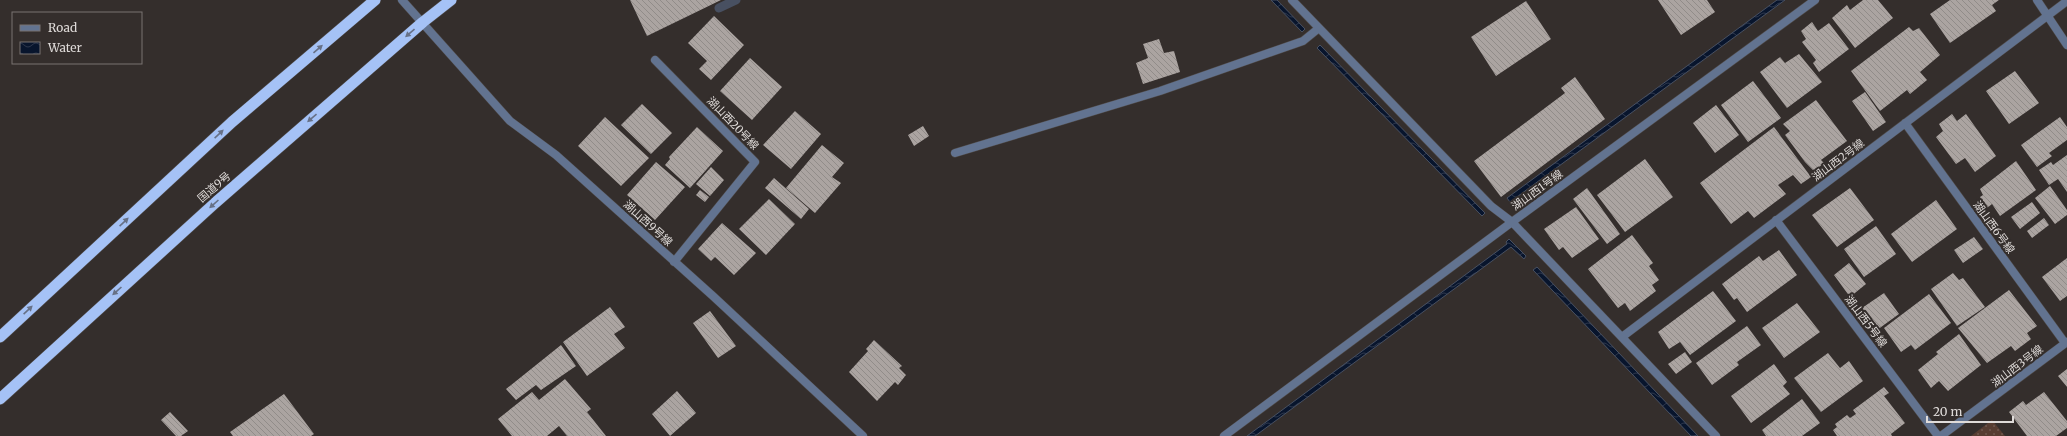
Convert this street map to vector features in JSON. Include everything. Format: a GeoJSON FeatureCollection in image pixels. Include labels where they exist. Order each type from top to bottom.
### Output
{"type":"FeatureCollection","features":[{"type":"Feature","properties":{"kind":"highway"},"geometry":{"type":"LineString","coordinates":[[0,337],[232,122],[375,0]]}},
{"type":"Feature","properties":{"kind":"highway","name":"国道9号"},"geometry":{"type":"LineString","coordinates":[[0,399],[203,213],[423,22],[451,0]]}},
{"type":"Feature","properties":{"kind":"street","name":"湖山西9号線"},"geometry":{"type":"LineString","coordinates":[[402,0],[510,121],[556,155],[863,436]]}},
{"type":"Feature","properties":{"kind":"street"},"geometry":{"type":"LineString","coordinates":[[1224,436],[1512,222],[1491,206],[1292,0]]}},
{"type":"Feature","properties":{"kind":"street","name":"湖山西1号線"},"geometry":{"type":"LineString","coordinates":[[1716,436],[1512,222],[1814,0]]}},
{"type":"Feature","properties":{"kind":"street"},"geometry":{"type":"LineString","coordinates":[[2037,0],[2067,45]]}},
{"type":"Feature","properties":{"kind":"street","name":"湖山西2号線"},"geometry":{"type":"LineString","coordinates":[[1622,337],[2067,1]]}},
{"type":"Feature","properties":{"kind":"street"},"geometry":{"type":"LineString","coordinates":[[955,153],[1168,89],[1303,42],[1319,28]]}},
{"type":"Feature","properties":{"kind":"street","name":"湖山西20号線"},"geometry":{"type":"LineString","coordinates":[[655,60],[755,162],[674,262]]}},
{"type":"Feature","properties":{"kind":"street","name":"湖山西6号線"},"geometry":{"type":"LineString","coordinates":[[1905,122],[2066,343]]}},
{"type":"Feature","properties":{"kind":"street","name":"湖山西5号線"},"geometry":{"type":"LineString","coordinates":[[1776,220],[1938,436]]}},
{"type":"Feature","properties":{"kind":"street","name":"湖山西3号線"},"geometry":{"type":"LineString","coordinates":[[1941,436],[2066,343]]}},
{"type":"Feature","properties":{"kind":"shaded area"},"geometry":{"type":"Polygon","coordinates":[[[1992,420],[2005,436],[1971,436],[1992,420]]]}},
{"type":"Feature","properties":{"kind":"water"},"geometry":{"type":"Polygon","coordinates":[[[1271,0],[1277,0],[1305,29],[1302,32],[1271,0]]]}},
{"type":"Feature","properties":{"kind":"water"},"geometry":{"type":"Polygon","coordinates":[[[1777,0],[1785,0],[1510,202],[1507,198],[1777,0]]]}},
{"type":"Feature","properties":{"kind":"water"},"geometry":{"type":"Polygon","coordinates":[[[1320,45],[1485,213],[1482,216],[1317,48],[1320,45]]]}},
{"type":"Feature","properties":{"kind":"water"},"geometry":{"type":"Polygon","coordinates":[[[1509,239],[1526,256],[1524,259],[1511,247],[1255,436],[1247,436],[1507,244],[1506,242],[1509,239]]]}},
{"type":"Feature","properties":{"kind":"water"},"geometry":{"type":"Polygon","coordinates":[[[1537,267],[1698,436],[1691,436],[1533,270],[1537,267]]]}},
{"type":"Feature","properties":{"kind":"building"},"geometry":{"type":"Polygon","coordinates":[[[630,0],[721,0],[647,36],[630,0]]]}},
{"type":"Feature","properties":{"kind":"building"},"geometry":{"type":"Polygon","coordinates":[[[1658,0],[1707,0],[1715,12],[1681,35],[1658,0]]]}},
{"type":"Feature","properties":{"kind":"building"},"geometry":{"type":"Polygon","coordinates":[[[1863,0],[1878,0],[1893,18],[1855,48],[1832,18],[1847,5],[1850,10],[1863,0]]]}},
{"type":"Feature","properties":{"kind":"building"},"geometry":{"type":"Polygon","coordinates":[[[1950,0],[1999,0],[1992,5],[1996,11],[1950,43],[1930,14],[1950,0]]]}},
{"type":"Feature","properties":{"kind":"building"},"geometry":{"type":"Polygon","coordinates":[[[1526,1],[1551,39],[1496,76],[1471,37],[1526,1]]]}},
{"type":"Feature","properties":{"kind":"building"},"geometry":{"type":"Polygon","coordinates":[[[714,16],[744,45],[711,80],[699,69],[707,61],[688,43],[714,16]]]}},
{"type":"Feature","properties":{"kind":"building"},"geometry":{"type":"Polygon","coordinates":[[[1812,22],[1818,31],[1829,23],[1849,49],[1819,72],[1813,63],[1816,60],[1802,42],[1806,39],[1801,31],[1812,22]]]}},
{"type":"Feature","properties":{"kind":"building"},"geometry":{"type":"Polygon","coordinates":[[[1909,27],[1913,31],[1919,28],[1940,55],[1920,72],[1927,80],[1910,94],[1907,90],[1880,111],[1851,71],[1909,27]]]}},
{"type":"Feature","properties":{"kind":"building"},"geometry":{"type":"Polygon","coordinates":[[[1159,39],[1164,53],[1174,51],[1180,72],[1143,84],[1136,63],[1148,58],[1143,44],[1159,39]]]}},
{"type":"Feature","properties":{"kind":"building"},"geometry":{"type":"Polygon","coordinates":[[[1799,54],[1822,82],[1787,108],[1760,72],[1780,57],[1785,63],[1799,54]]]}},
{"type":"Feature","properties":{"kind":"building"},"geometry":{"type":"Polygon","coordinates":[[[750,58],[782,87],[752,120],[720,91],[750,58]]]}},
{"type":"Feature","properties":{"kind":"building"},"geometry":{"type":"Polygon","coordinates":[[[2015,71],[2039,103],[2009,124],[1986,91],[2015,71]]]}},
{"type":"Feature","properties":{"kind":"building"},"geometry":{"type":"Polygon","coordinates":[[[1575,77],[1605,119],[1501,197],[1474,161],[1565,93],[1561,88],[1575,77]]]}},
{"type":"Feature","properties":{"kind":"building"},"geometry":{"type":"Polygon","coordinates":[[[1753,81],[1781,118],[1748,142],[1721,105],[1753,81]]]}},
{"type":"Feature","properties":{"kind":"building"},"geometry":{"type":"Polygon","coordinates":[[[1865,92],[1886,122],[1873,131],[1852,101],[1865,92]]]}},
{"type":"Feature","properties":{"kind":"building"},"geometry":{"type":"Polygon","coordinates":[[[1816,100],[1847,141],[1821,160],[1824,163],[1814,171],[1805,162],[1785,135],[1790,131],[1783,124],[1816,100]]]}},
{"type":"Feature","properties":{"kind":"building"},"geometry":{"type":"Polygon","coordinates":[[[642,104],[672,133],[651,154],[621,125],[642,104]]]}},
{"type":"Feature","properties":{"kind":"building"},"geometry":{"type":"Polygon","coordinates":[[[1716,105],[1739,135],[1715,153],[1693,123],[1716,105]]]}},
{"type":"Feature","properties":{"kind":"building"},"geometry":{"type":"Polygon","coordinates":[[[795,111],[821,134],[791,169],[763,145],[795,111]]]}},
{"type":"Feature","properties":{"kind":"building"},"geometry":{"type":"Polygon","coordinates":[[[1952,114],[1957,121],[1966,114],[1996,156],[1975,172],[1965,158],[1956,164],[1936,137],[1943,131],[1939,124],[1952,114]]]}},
{"type":"Feature","properties":{"kind":"building"},"geometry":{"type":"Polygon","coordinates":[[[605,117],[649,158],[621,186],[578,146],[605,117]]]}},
{"type":"Feature","properties":{"kind":"building"},"geometry":{"type":"Polygon","coordinates":[[[2060,117],[2067,127],[2067,140],[2049,153],[2052,156],[2037,167],[2021,145],[2060,117]]]}},
{"type":"Feature","properties":{"kind":"building"},"geometry":{"type":"Polygon","coordinates":[[[923,126],[929,136],[914,146],[908,135],[923,126]]]}},
{"type":"Feature","properties":{"kind":"building"},"geometry":{"type":"Polygon","coordinates":[[[697,127],[723,151],[690,188],[665,165],[670,159],[669,157],[697,127]]]}},
{"type":"Feature","properties":{"kind":"building"},"geometry":{"type":"Polygon","coordinates":[[[1774,127],[1811,177],[1801,184],[1793,175],[1778,185],[1786,194],[1754,218],[1748,211],[1731,224],[1700,183],[1774,127]]]}},
{"type":"Feature","properties":{"kind":"building"},"geometry":{"type":"Polygon","coordinates":[[[822,145],[844,163],[832,177],[841,183],[815,213],[786,188],[822,145]]]}},
{"type":"Feature","properties":{"kind":"building"},"geometry":{"type":"Polygon","coordinates":[[[2067,155],[2067,192],[2058,179],[2049,185],[2039,170],[2051,162],[2053,165],[2067,155]]]}},
{"type":"Feature","properties":{"kind":"building"},"geometry":{"type":"Polygon","coordinates":[[[1645,159],[1673,197],[1625,232],[1597,195],[1645,159]]]}},
{"type":"Feature","properties":{"kind":"building"},"geometry":{"type":"Polygon","coordinates":[[[2016,161],[2036,190],[2000,216],[1992,204],[1987,208],[1980,197],[1983,195],[1980,189],[2016,161]]]}},
{"type":"Feature","properties":{"kind":"building"},"geometry":{"type":"Polygon","coordinates":[[[656,162],[685,187],[655,220],[627,195],[656,162]]]}},
{"type":"Feature","properties":{"kind":"building"},"geometry":{"type":"Polygon","coordinates":[[[711,167],[724,180],[710,196],[696,184],[711,167]]]}},
{"type":"Feature","properties":{"kind":"building"},"geometry":{"type":"Polygon","coordinates":[[[774,178],[809,209],[801,219],[765,188],[774,178]]]}},
{"type":"Feature","properties":{"kind":"building"},"geometry":{"type":"Polygon","coordinates":[[[2050,186],[2067,210],[2067,215],[2055,224],[2035,198],[2050,186]]]}},
{"type":"Feature","properties":{"kind":"building"},"geometry":{"type":"Polygon","coordinates":[[[1587,188],[1620,234],[1607,244],[1573,199],[1587,188]]]}},
{"type":"Feature","properties":{"kind":"building"},"geometry":{"type":"Polygon","coordinates":[[[1850,188],[1874,220],[1837,247],[1812,215],[1850,188]]]}},
{"type":"Feature","properties":{"kind":"building"},"geometry":{"type":"Polygon","coordinates":[[[700,190],[709,197],[705,202],[696,195],[700,190]]]}},
{"type":"Feature","properties":{"kind":"building"},"geometry":{"type":"Polygon","coordinates":[[[769,199],[795,224],[766,255],[739,229],[769,199]]]}},
{"type":"Feature","properties":{"kind":"building"},"geometry":{"type":"Polygon","coordinates":[[[1936,200],[1957,229],[1912,262],[1891,234],[1936,200]]]}},
{"type":"Feature","properties":{"kind":"building"},"geometry":{"type":"Polygon","coordinates":[[[2032,202],[2040,213],[2020,229],[2011,217],[2032,202]]]}},
{"type":"Feature","properties":{"kind":"building"},"geometry":{"type":"Polygon","coordinates":[[[1576,207],[1599,239],[1572,258],[1563,247],[1559,250],[1544,229],[1576,207]]]}},
{"type":"Feature","properties":{"kind":"building"},"geometry":{"type":"Polygon","coordinates":[[[2044,218],[2049,225],[2032,238],[2027,231],[2044,218]]]}},
{"type":"Feature","properties":{"kind":"building"},"geometry":{"type":"Polygon","coordinates":[[[722,223],[756,253],[734,275],[715,257],[711,261],[698,249],[722,223]]]}},
{"type":"Feature","properties":{"kind":"building"},"geometry":{"type":"Polygon","coordinates":[[[1876,226],[1896,254],[1864,277],[1844,249],[1876,226]]]}},
{"type":"Feature","properties":{"kind":"building"},"geometry":{"type":"Polygon","coordinates":[[[1632,235],[1653,263],[1649,266],[1659,280],[1652,285],[1656,291],[1630,311],[1625,303],[1618,308],[1588,269],[1632,235]]]}},
{"type":"Feature","properties":{"kind":"building"},"geometry":{"type":"Polygon","coordinates":[[[1974,237],[1983,249],[1963,263],[1954,250],[1974,237]]]}},
{"type":"Feature","properties":{"kind":"building"},"geometry":{"type":"Polygon","coordinates":[[[1779,250],[1797,275],[1747,312],[1737,298],[1734,300],[1722,284],[1759,256],[1763,261],[1779,250]]]}},
{"type":"Feature","properties":{"kind":"building"},"geometry":{"type":"Polygon","coordinates":[[[2067,258],[2067,296],[2060,301],[2042,277],[2067,258]]]}},
{"type":"Feature","properties":{"kind":"building"},"geometry":{"type":"Polygon","coordinates":[[[1849,263],[1866,284],[1850,297],[1834,275],[1849,263]]]}},
{"type":"Feature","properties":{"kind":"building"},"geometry":{"type":"Polygon","coordinates":[[[1953,273],[1959,280],[1963,278],[1985,307],[1957,326],[1931,289],[1953,273]]]}},
{"type":"Feature","properties":{"kind":"building"},"geometry":{"type":"Polygon","coordinates":[[[2009,290],[2037,326],[2027,333],[2031,339],[2015,351],[2011,346],[1987,363],[1958,328],[2009,290]]]}},
{"type":"Feature","properties":{"kind":"building"},"geometry":{"type":"Polygon","coordinates":[[[1713,291],[1736,321],[1690,355],[1680,342],[1669,349],[1658,332],[1713,291]]]}},
{"type":"Feature","properties":{"kind":"building"},"geometry":{"type":"Polygon","coordinates":[[[1884,293],[1899,314],[1877,330],[1862,308],[1884,293]]]}},
{"type":"Feature","properties":{"kind":"building"},"geometry":{"type":"Polygon","coordinates":[[[1929,294],[1951,323],[1915,350],[1911,345],[1901,352],[1884,328],[1929,294]]]}},
{"type":"Feature","properties":{"kind":"building"},"geometry":{"type":"Polygon","coordinates":[[[1797,303],[1820,332],[1784,358],[1762,328],[1797,303]]]}},
{"type":"Feature","properties":{"kind":"building"},"geometry":{"type":"Polygon","coordinates":[[[610,307],[625,327],[614,334],[625,348],[587,376],[563,342],[610,307]]]}},
{"type":"Feature","properties":{"kind":"building"},"geometry":{"type":"Polygon","coordinates":[[[710,311],[736,346],[718,358],[693,323],[710,311]]]}},
{"type":"Feature","properties":{"kind":"building"},"geometry":{"type":"Polygon","coordinates":[[[1747,326],[1761,345],[1737,362],[1739,365],[1712,385],[1696,363],[1747,326]]]}},
{"type":"Feature","properties":{"kind":"building"},"geometry":{"type":"Polygon","coordinates":[[[1959,334],[1981,365],[1948,391],[1939,381],[1931,388],[1918,370],[1938,354],[1936,352],[1959,334]]]}},
{"type":"Feature","properties":{"kind":"building"},"geometry":{"type":"Polygon","coordinates":[[[874,340],[902,366],[899,368],[906,375],[898,385],[895,382],[877,401],[849,372],[868,351],[866,349],[874,340]]]}},
{"type":"Feature","properties":{"kind":"building"},"geometry":{"type":"Polygon","coordinates":[[[561,345],[576,366],[541,390],[536,385],[516,400],[506,389],[561,345]]]}},
{"type":"Feature","properties":{"kind":"building"},"geometry":{"type":"Polygon","coordinates":[[[1685,352],[1692,362],[1676,374],[1668,364],[1685,352]]]}},
{"type":"Feature","properties":{"kind":"building"},"geometry":{"type":"Polygon","coordinates":[[[1828,353],[1840,368],[1849,361],[1863,381],[1821,412],[1794,378],[1828,353]]]}},
{"type":"Feature","properties":{"kind":"building"},"geometry":{"type":"Polygon","coordinates":[[[1774,364],[1787,382],[1783,386],[1790,394],[1751,423],[1731,396],[1774,364]]]}},
{"type":"Feature","properties":{"kind":"building"},"geometry":{"type":"Polygon","coordinates":[[[2067,369],[2067,387],[2058,376],[2067,369]]]}},
{"type":"Feature","properties":{"kind":"building"},"geometry":{"type":"Polygon","coordinates":[[[565,379],[591,409],[587,412],[606,436],[567,436],[559,426],[547,436],[512,436],[498,419],[532,392],[539,400],[565,379]]]}},
{"type":"Feature","properties":{"kind":"building"},"geometry":{"type":"Polygon","coordinates":[[[1884,387],[1889,393],[1884,396],[1905,423],[1891,434],[1892,436],[1837,436],[1833,430],[1837,427],[1835,424],[1847,415],[1850,418],[1856,414],[1853,410],[1884,387]]]}},
{"type":"Feature","properties":{"kind":"building"},"geometry":{"type":"Polygon","coordinates":[[[677,391],[696,413],[670,436],[652,414],[677,391]]]}},
{"type":"Feature","properties":{"kind":"building"},"geometry":{"type":"Polygon","coordinates":[[[2044,392],[2067,421],[2067,428],[2056,436],[2027,436],[2009,412],[2023,401],[2026,405],[2044,392]]]}},
{"type":"Feature","properties":{"kind":"building"},"geometry":{"type":"Polygon","coordinates":[[[284,394],[314,434],[311,436],[233,436],[230,432],[284,394]]]}},
{"type":"Feature","properties":{"kind":"building"},"geometry":{"type":"Polygon","coordinates":[[[1802,399],[1820,423],[1802,436],[1766,436],[1762,430],[1802,399]]]}},
{"type":"Feature","properties":{"kind":"building"},"geometry":{"type":"Polygon","coordinates":[[[170,412],[188,431],[181,436],[176,436],[161,420],[170,412]]]}},
{"type":"Feature","properties":{"kind":"waterway"},"geometry":{"type":"LineString","coordinates":[[719,8],[736,0]]}}]}
